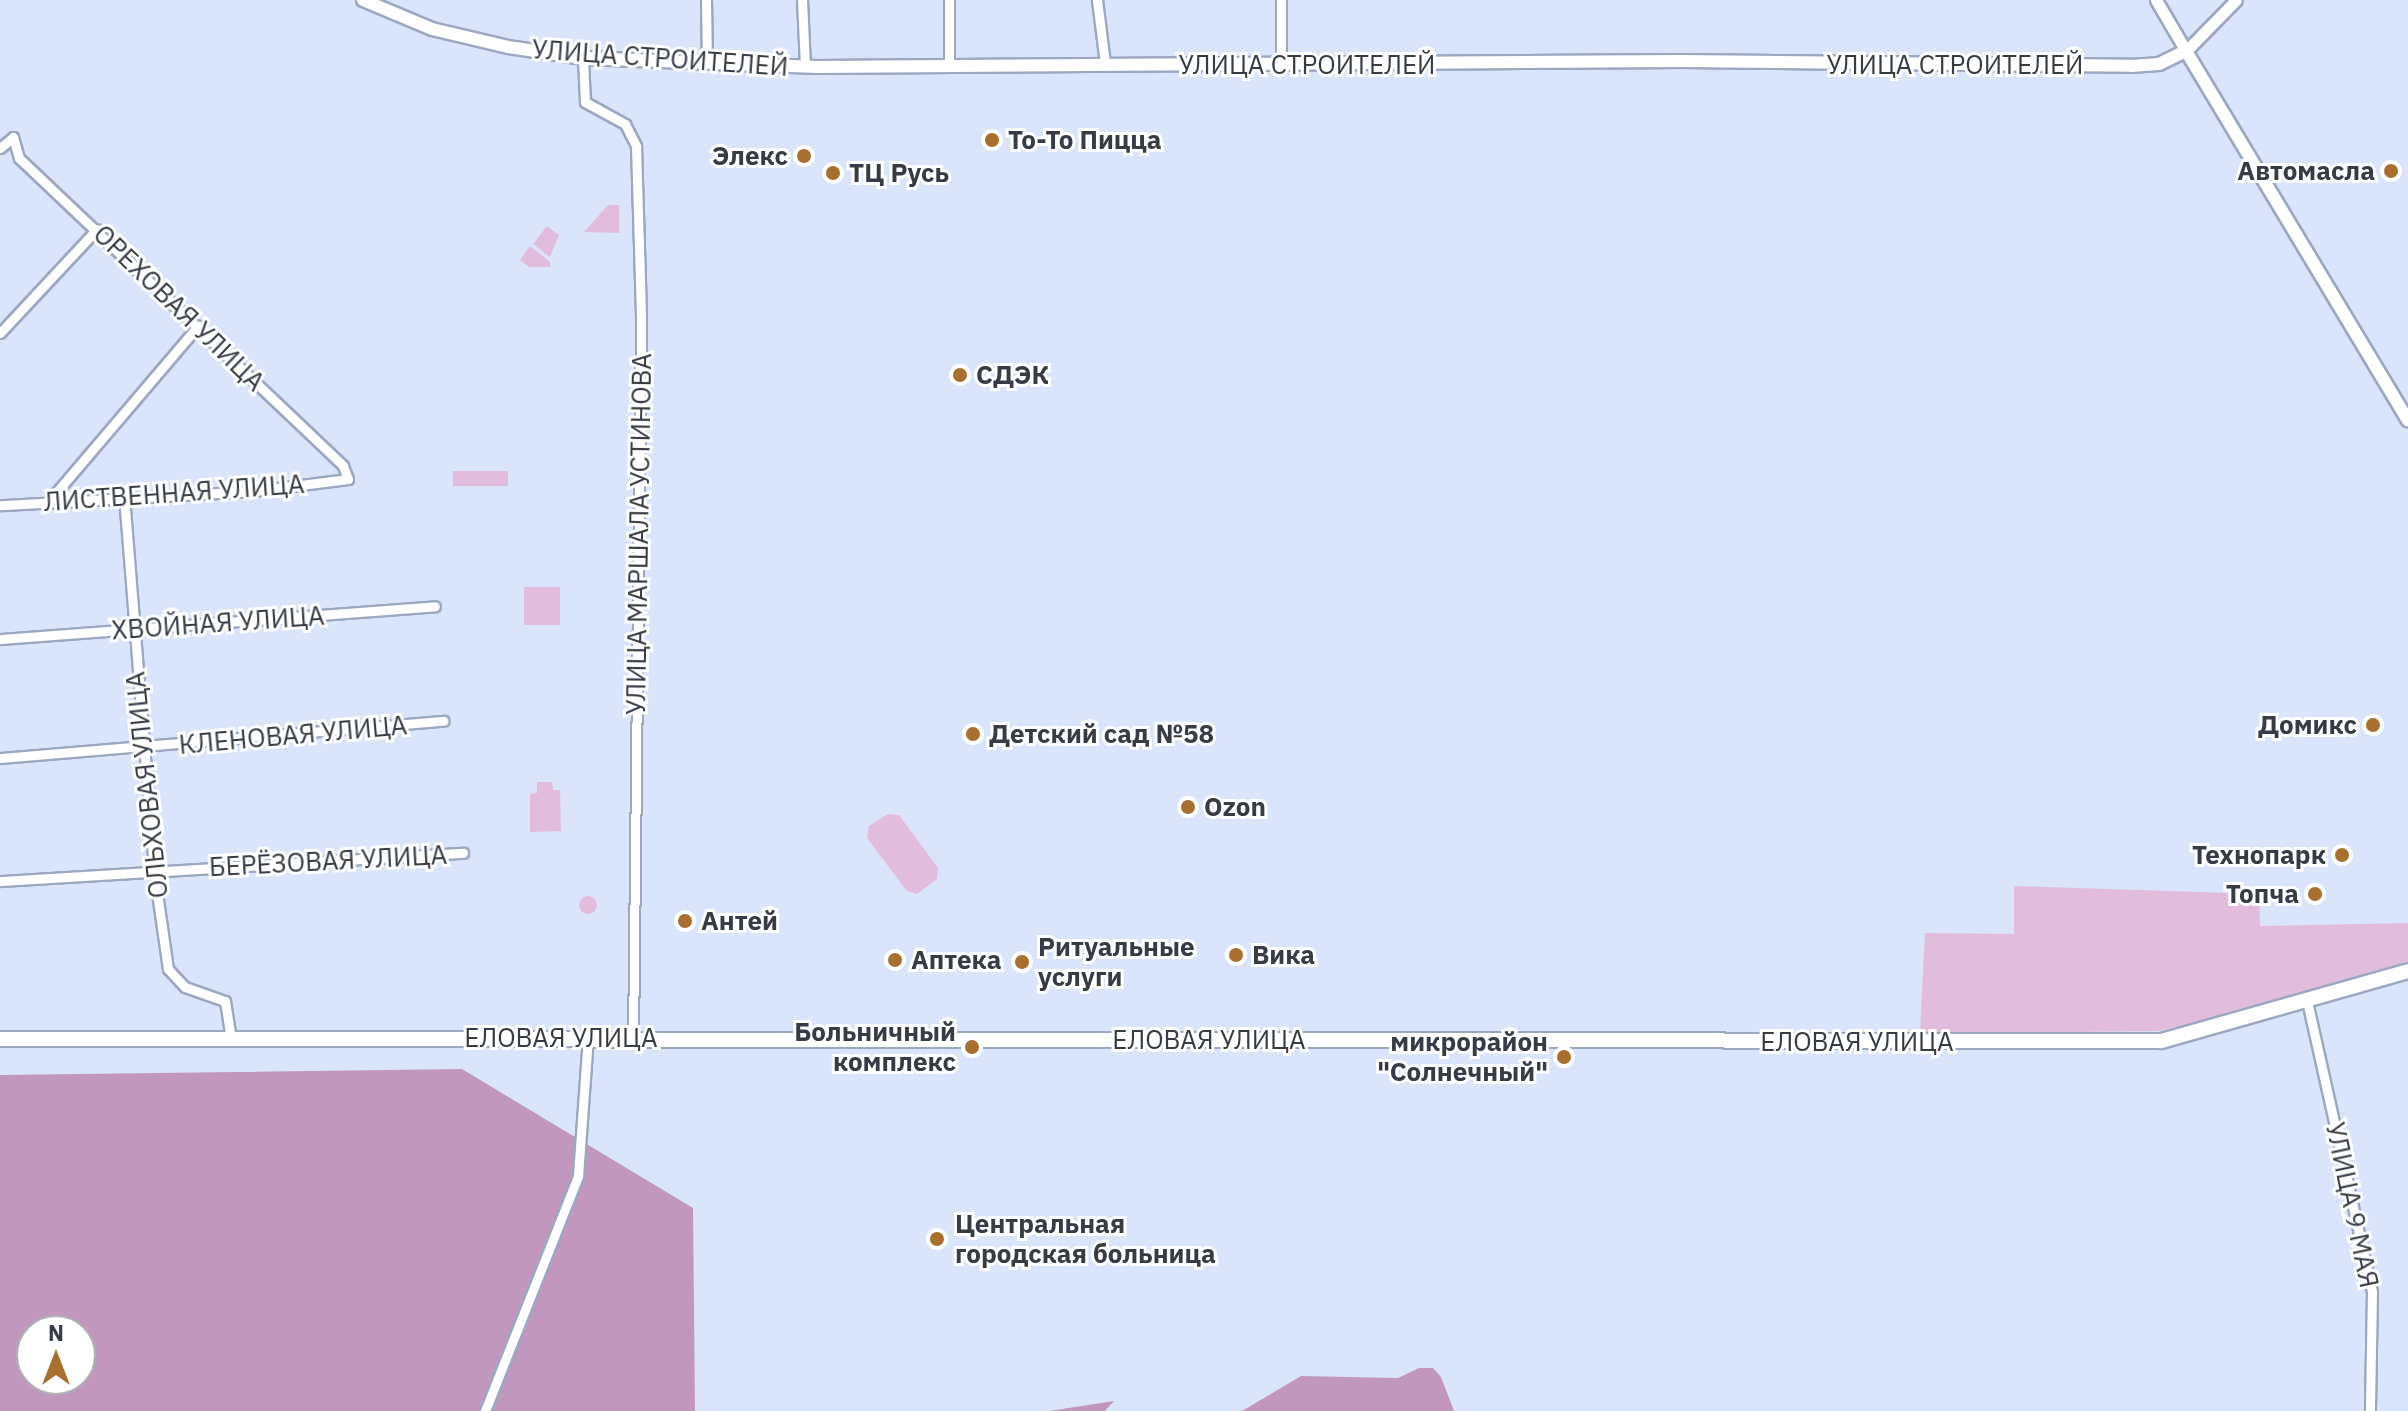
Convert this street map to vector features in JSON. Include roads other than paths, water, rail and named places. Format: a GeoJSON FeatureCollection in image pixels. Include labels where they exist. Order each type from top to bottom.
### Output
{"type":"FeatureCollection","features":[{"type":"Feature","properties":{"kind":"main road","name":"УЛИЦА СТРОИТЕЛЕЙ"},"geometry":{"type":"LineString","coordinates":[[363,0],[432,29],[583,58],[805,67],[1682,61],[2131,66],[2159,64],[2186,51]]}},
{"type":"Feature","properties":{"kind":"main road"},"geometry":{"type":"LineString","coordinates":[[2186,51],[2408,420]]}},
{"type":"Feature","properties":{"kind":"main road","name":"ЕЛОВАЯ УЛИЦА"},"geometry":{"type":"LineString","coordinates":[[0,1039],[633,1037],[2161,1041],[2408,971]]}},
{"type":"Feature","properties":{"kind":"street"},"geometry":{"type":"LineString","coordinates":[[706,0],[707,61]]}},
{"type":"Feature","properties":{"kind":"street"},"geometry":{"type":"LineString","coordinates":[[802,0],[805,67]]}},
{"type":"Feature","properties":{"kind":"street"},"geometry":{"type":"LineString","coordinates":[[949,0],[949,66]]}},
{"type":"Feature","properties":{"kind":"street"},"geometry":{"type":"LineString","coordinates":[[1097,0],[1105,63]]}},
{"type":"Feature","properties":{"kind":"street"},"geometry":{"type":"LineString","coordinates":[[1281,0],[1281,66]]}},
{"type":"Feature","properties":{"kind":"street"},"geometry":{"type":"LineString","coordinates":[[2156,0],[2186,51]]}},
{"type":"Feature","properties":{"kind":"street","name":"УЛИЦА СТРОИТЕЛЕЙ"},"geometry":{"type":"LineString","coordinates":[[2186,51],[2236,0]]}},
{"type":"Feature","properties":{"kind":"street","name":"УЛИЦА МАРШАЛА УСТИНОВА"},"geometry":{"type":"LineString","coordinates":[[583,58],[585,102],[625,124],[636,146],[641,315],[633,1037]]}},
{"type":"Feature","properties":{"kind":"street","name":"ОРЕХОВАЯ УЛИЦА"},"geometry":{"type":"LineString","coordinates":[[0,148],[13,137],[19,158],[343,466],[348,479]]}},
{"type":"Feature","properties":{"kind":"street"},"geometry":{"type":"LineString","coordinates":[[0,333],[97,229]]}},
{"type":"Feature","properties":{"kind":"street"},"geometry":{"type":"LineString","coordinates":[[49,501],[198,326]]}},
{"type":"Feature","properties":{"kind":"street","name":"ЛИСТВЕННАЯ УЛИЦА"},"geometry":{"type":"LineString","coordinates":[[0,505],[254,491],[348,479]]}},
{"type":"Feature","properties":{"kind":"street","name":"ОЛЬХОВАЯ УЛИЦА"},"geometry":{"type":"LineString","coordinates":[[124,496],[132,629],[154,872],[168,969],[185,987],[225,1001],[231,1039]]}},
{"type":"Feature","properties":{"kind":"street","name":"ХВОЙНАЯ УЛИЦА"},"geometry":{"type":"LineString","coordinates":[[0,639],[435,606]]}},
{"type":"Feature","properties":{"kind":"street","name":"КЛЕНОВАЯ УЛИЦА"},"geometry":{"type":"LineString","coordinates":[[0,758],[143,749],[443,721]]}},
{"type":"Feature","properties":{"kind":"street","name":"БЕРЁЗОВАЯ УЛИЦА"},"geometry":{"type":"LineString","coordinates":[[0,881],[463,853]]}},
{"type":"Feature","properties":{"kind":"street","name":"УЛИЦА 9 МАЯ"},"geometry":{"type":"LineString","coordinates":[[2307,1001],[2372,1292],[2370,1411]]}},
{"type":"Feature","properties":{"kind":"street"},"geometry":{"type":"LineString","coordinates":[[485,1411],[578,1176],[584,1141],[588,1037]]}},
{"type":"Feature","properties":{"kind":"place","name":"То-То Пицца"},"geometry":{"type":"Point","coordinates":[992,140]}},
{"type":"Feature","properties":{"kind":"place","name":"Элекс"},"geometry":{"type":"Point","coordinates":[804,156]}},
{"type":"Feature","properties":{"kind":"place","name":"Автомасла"},"geometry":{"type":"Point","coordinates":[2391,171]}},
{"type":"Feature","properties":{"kind":"place","name":"ТЦ Русь"},"geometry":{"type":"Point","coordinates":[833,173]}},
{"type":"Feature","properties":{"kind":"place","name":"СДЭК"},"geometry":{"type":"Point","coordinates":[960,375]}},
{"type":"Feature","properties":{"kind":"place","name":"Домикс"},"geometry":{"type":"Point","coordinates":[2373,725]}},
{"type":"Feature","properties":{"kind":"place","name":"Детский сад №58"},"geometry":{"type":"Point","coordinates":[973,734]}},
{"type":"Feature","properties":{"kind":"place","name":"Ozon"},"geometry":{"type":"Point","coordinates":[1188,807]}},
{"type":"Feature","properties":{"kind":"place","name":"Технопарк"},"geometry":{"type":"Point","coordinates":[2342,855]}},
{"type":"Feature","properties":{"kind":"place","name":"Топча"},"geometry":{"type":"Point","coordinates":[2315,894]}},
{"type":"Feature","properties":{"kind":"place","name":"Антей"},"geometry":{"type":"Point","coordinates":[685,921]}},
{"type":"Feature","properties":{"kind":"place","name":"Вика"},"geometry":{"type":"Point","coordinates":[1236,955]}},
{"type":"Feature","properties":{"kind":"place","name":"Аптека"},"geometry":{"type":"Point","coordinates":[895,960]}},
{"type":"Feature","properties":{"kind":"place","name":"Ритуальные услуги"},"geometry":{"type":"Point","coordinates":[1022,962]}},
{"type":"Feature","properties":{"kind":"place","name":"Больничный комплекс"},"geometry":{"type":"Point","coordinates":[972,1047]}},
{"type":"Feature","properties":{"kind":"place","name":"микрорайон \"Солнечный\""},"geometry":{"type":"Point","coordinates":[1564,1057]}},
{"type":"Feature","properties":{"kind":"place","name":"Центральная городская больница"},"geometry":{"type":"Point","coordinates":[937,1239]}}]}
